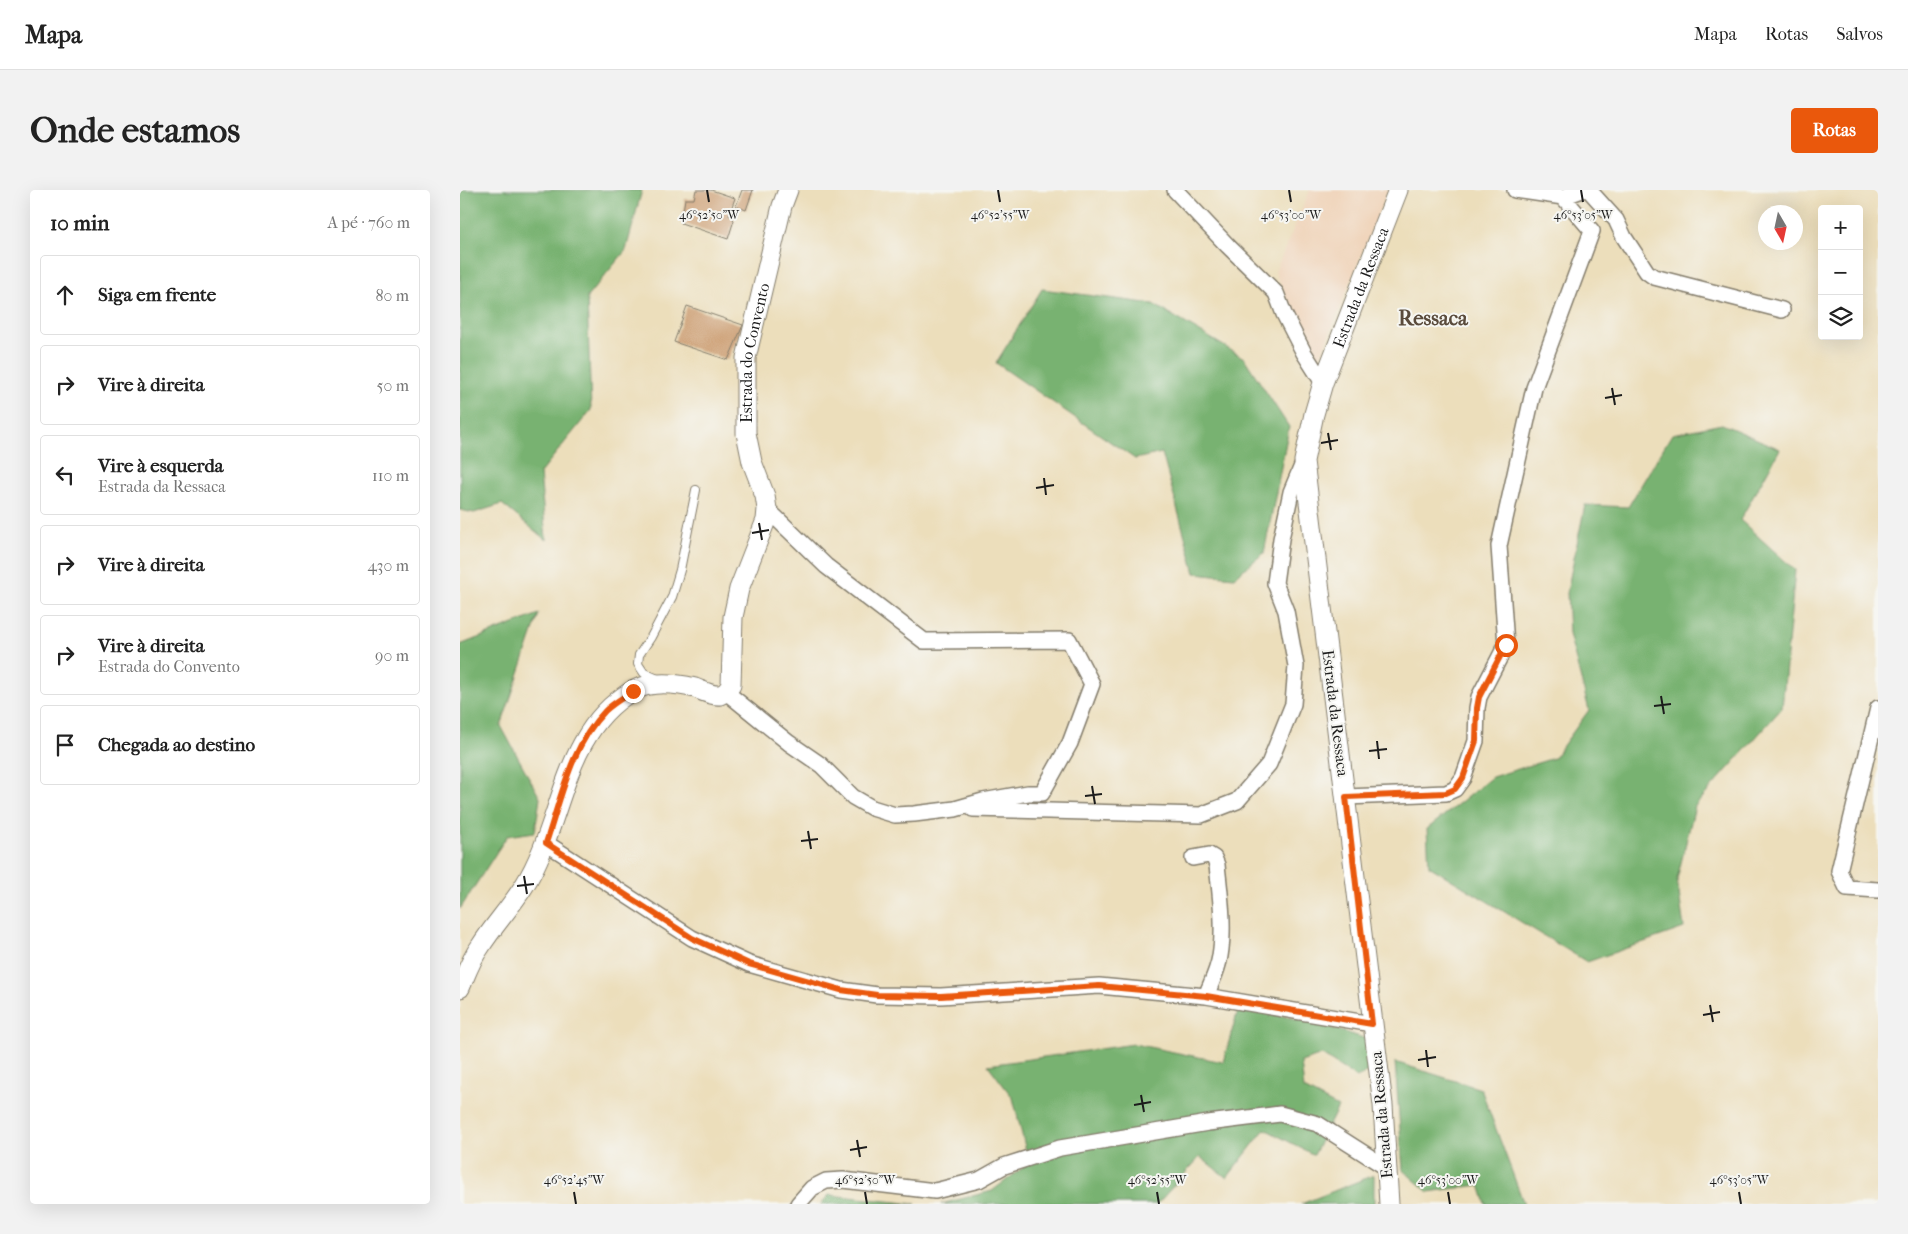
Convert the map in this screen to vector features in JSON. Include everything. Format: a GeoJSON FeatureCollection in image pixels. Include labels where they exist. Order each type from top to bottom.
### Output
{"type":"FeatureCollection","features":[{"type":"Feature","properties":{"kind":"street","name":"Estrada do Convento"},"geometry":{"type":"LineString","coordinates":[[726,692],[731,685],[732,618],[739,589],[766,520],[767,509],[765,496],[752,462],[746,433],[746,358],[782,206],[788,190]]}},
{"type":"Feature","properties":{"kind":"street"},"geometry":{"type":"LineString","coordinates":[[1176,190],[1228,246],[1276,293],[1284,314],[1323,383]]}},
{"type":"Feature","properties":{"kind":"street","name":"Estrada da Ressaca"},"geometry":{"type":"LineString","coordinates":[[1389,1204],[1383,1105],[1304,461],[1323,383],[1398,190]]}},
{"type":"Feature","properties":{"kind":"street"},"geometry":{"type":"LineString","coordinates":[[1515,190],[1563,197],[1582,190]]}},
{"type":"Feature","properties":{"kind":"street"},"geometry":{"type":"LineString","coordinates":[[1589,190],[1616,220],[1628,244],[1647,272],[1654,277],[1782,310]]}},
{"type":"Feature","properties":{"kind":"street"},"geometry":{"type":"LineString","coordinates":[[1346,797],[1446,793],[1455,789],[1463,778],[1476,741],[1479,697],[1506,645],[1499,546],[1534,388],[1592,231],[1563,197]]}},
{"type":"Feature","properties":{"kind":"street"},"geometry":{"type":"LineString","coordinates":[[955,809],[1201,815],[1237,801],[1269,764],[1293,704],[1296,666],[1286,611],[1275,583],[1281,540],[1291,492],[1304,461]]}},
{"type":"Feature","properties":{"kind":"street"},"geometry":{"type":"LineString","coordinates":[[460,988],[478,949],[524,886],[546,843],[573,761],[591,730],[606,711],[633,691],[656,684],[666,684],[694,688],[719,695],[726,692],[789,743],[821,766],[853,797],[872,808],[895,815],[955,809],[996,798],[1028,793],[1042,793],[1070,743],[1092,684],[1069,640],[924,641],[826,566],[767,509]]}},
{"type":"Feature","properties":{"kind":"street"},"geometry":{"type":"LineString","coordinates":[[1878,708],[1839,871],[1847,888],[1878,890]]}},
{"type":"Feature","properties":{"kind":"street"},"geometry":{"type":"LineString","coordinates":[[546,843],[692,938],[749,964],[841,990],[877,995],[941,996],[1099,986],[1206,996],[1372,1024]]}},
{"type":"Feature","properties":{"kind":"street"},"geometry":{"type":"LineString","coordinates":[[1193,858],[1209,855],[1214,858],[1218,873],[1220,955],[1216,974],[1206,996]]}},
{"type":"Feature","properties":{"kind":"street"},"geometry":{"type":"LineString","coordinates":[[798,1204],[812,1188],[826,1180],[843,1180],[935,1191],[979,1180],[1004,1166],[1060,1148],[1208,1123],[1280,1114],[1318,1124],[1387,1168]]}},
{"type":"Feature","properties":{"kind":"lane"},"geometry":{"type":"LineString","coordinates":[[666,684],[654,676],[644,674],[638,664],[639,655],[672,598],[680,570],[696,490]]}},
{"type":"Feature","properties":{"kind":"shaded area"},"geometry":{"type":"Polygon","coordinates":[[[1310,190],[1388,190],[1322,352],[1320,355],[1312,356],[1275,272],[1310,190]]]}},
{"type":"Feature","properties":{"kind":"green space"},"geometry":{"type":"Polygon","coordinates":[[[460,190],[642,190],[626,250],[587,297],[591,410],[540,473],[546,540],[502,504],[474,513],[460,510],[460,190]]]}},
{"type":"Feature","properties":{"kind":"green space"},"geometry":{"type":"Polygon","coordinates":[[[1042,289],[1153,304],[1244,358],[1289,427],[1264,553],[1234,577],[1195,573],[1162,453],[1135,459],[996,363],[1042,289]]]}},
{"type":"Feature","properties":{"kind":"green space"},"geometry":{"type":"Polygon","coordinates":[[[1722,424],[1780,449],[1740,520],[1795,570],[1782,708],[1695,806],[1677,879],[1684,928],[1587,962],[1429,866],[1427,829],[1492,777],[1554,758],[1589,710],[1569,634],[1567,592],[1585,505],[1628,507],[1672,434],[1722,424]]]}},
{"type":"Feature","properties":{"kind":"green space"},"geometry":{"type":"Polygon","coordinates":[[[539,614],[501,726],[540,798],[535,832],[507,836],[460,909],[460,645],[539,614]]]}},
{"type":"Feature","properties":{"kind":"green space"},"geometry":{"type":"Polygon","coordinates":[[[1239,1007],[1312,1022],[1367,1039],[1371,1069],[1357,1078],[1322,1055],[1301,1062],[1304,1089],[1338,1107],[1314,1155],[1265,1129],[1227,1178],[1200,1157],[1157,1204],[941,1204],[992,1191],[1029,1163],[1013,1098],[988,1065],[1134,1044],[1223,1062],[1239,1007]]]}},
{"type":"Feature","properties":{"kind":"green space"},"geometry":{"type":"Polygon","coordinates":[[[1395,1062],[1481,1089],[1524,1204],[1486,1204],[1480,1185],[1428,1192],[1403,1170],[1395,1062]]]}},
{"type":"Feature","properties":{"kind":"green space"},"geometry":{"type":"Polygon","coordinates":[[[1374,1175],[1374,1204],[1301,1204],[1374,1175]]]}},
{"type":"Feature","properties":{"kind":"green space"},"geometry":{"type":"Polygon","coordinates":[[[829,1195],[916,1204],[821,1204],[829,1195]]]}},
{"type":"Feature","properties":{"kind":"building"},"geometry":{"type":"Polygon","coordinates":[[[696,190],[711,190],[735,198],[729,215],[734,220],[728,239],[681,223],[685,199],[694,199],[696,190]]]}},
{"type":"Feature","properties":{"kind":"building"},"geometry":{"type":"Polygon","coordinates":[[[742,190],[753,190],[746,210],[736,206],[742,190]]]}},
{"type":"Feature","properties":{"kind":"building"},"geometry":{"type":"Polygon","coordinates":[[[687,306],[743,325],[728,360],[674,342],[687,306]]]}},
{"type":"Feature","properties":{"kind":"district","name":"Ressaca"},"geometry":{"type":"Point","coordinates":[1433,318]}},
{"type":"Feature","properties":{"kind":"route"},"geometry":{"type":"LineString","coordinates":[[633,691],[606,711],[586,736],[573,761],[546,843],[692,938],[749,964],[841,990],[877,995],[941,996],[1099,986],[1206,996],[1372,1024],[1346,797],[1446,793],[1455,789],[1463,778],[1476,741],[1479,697],[1506,645]]}}]}
